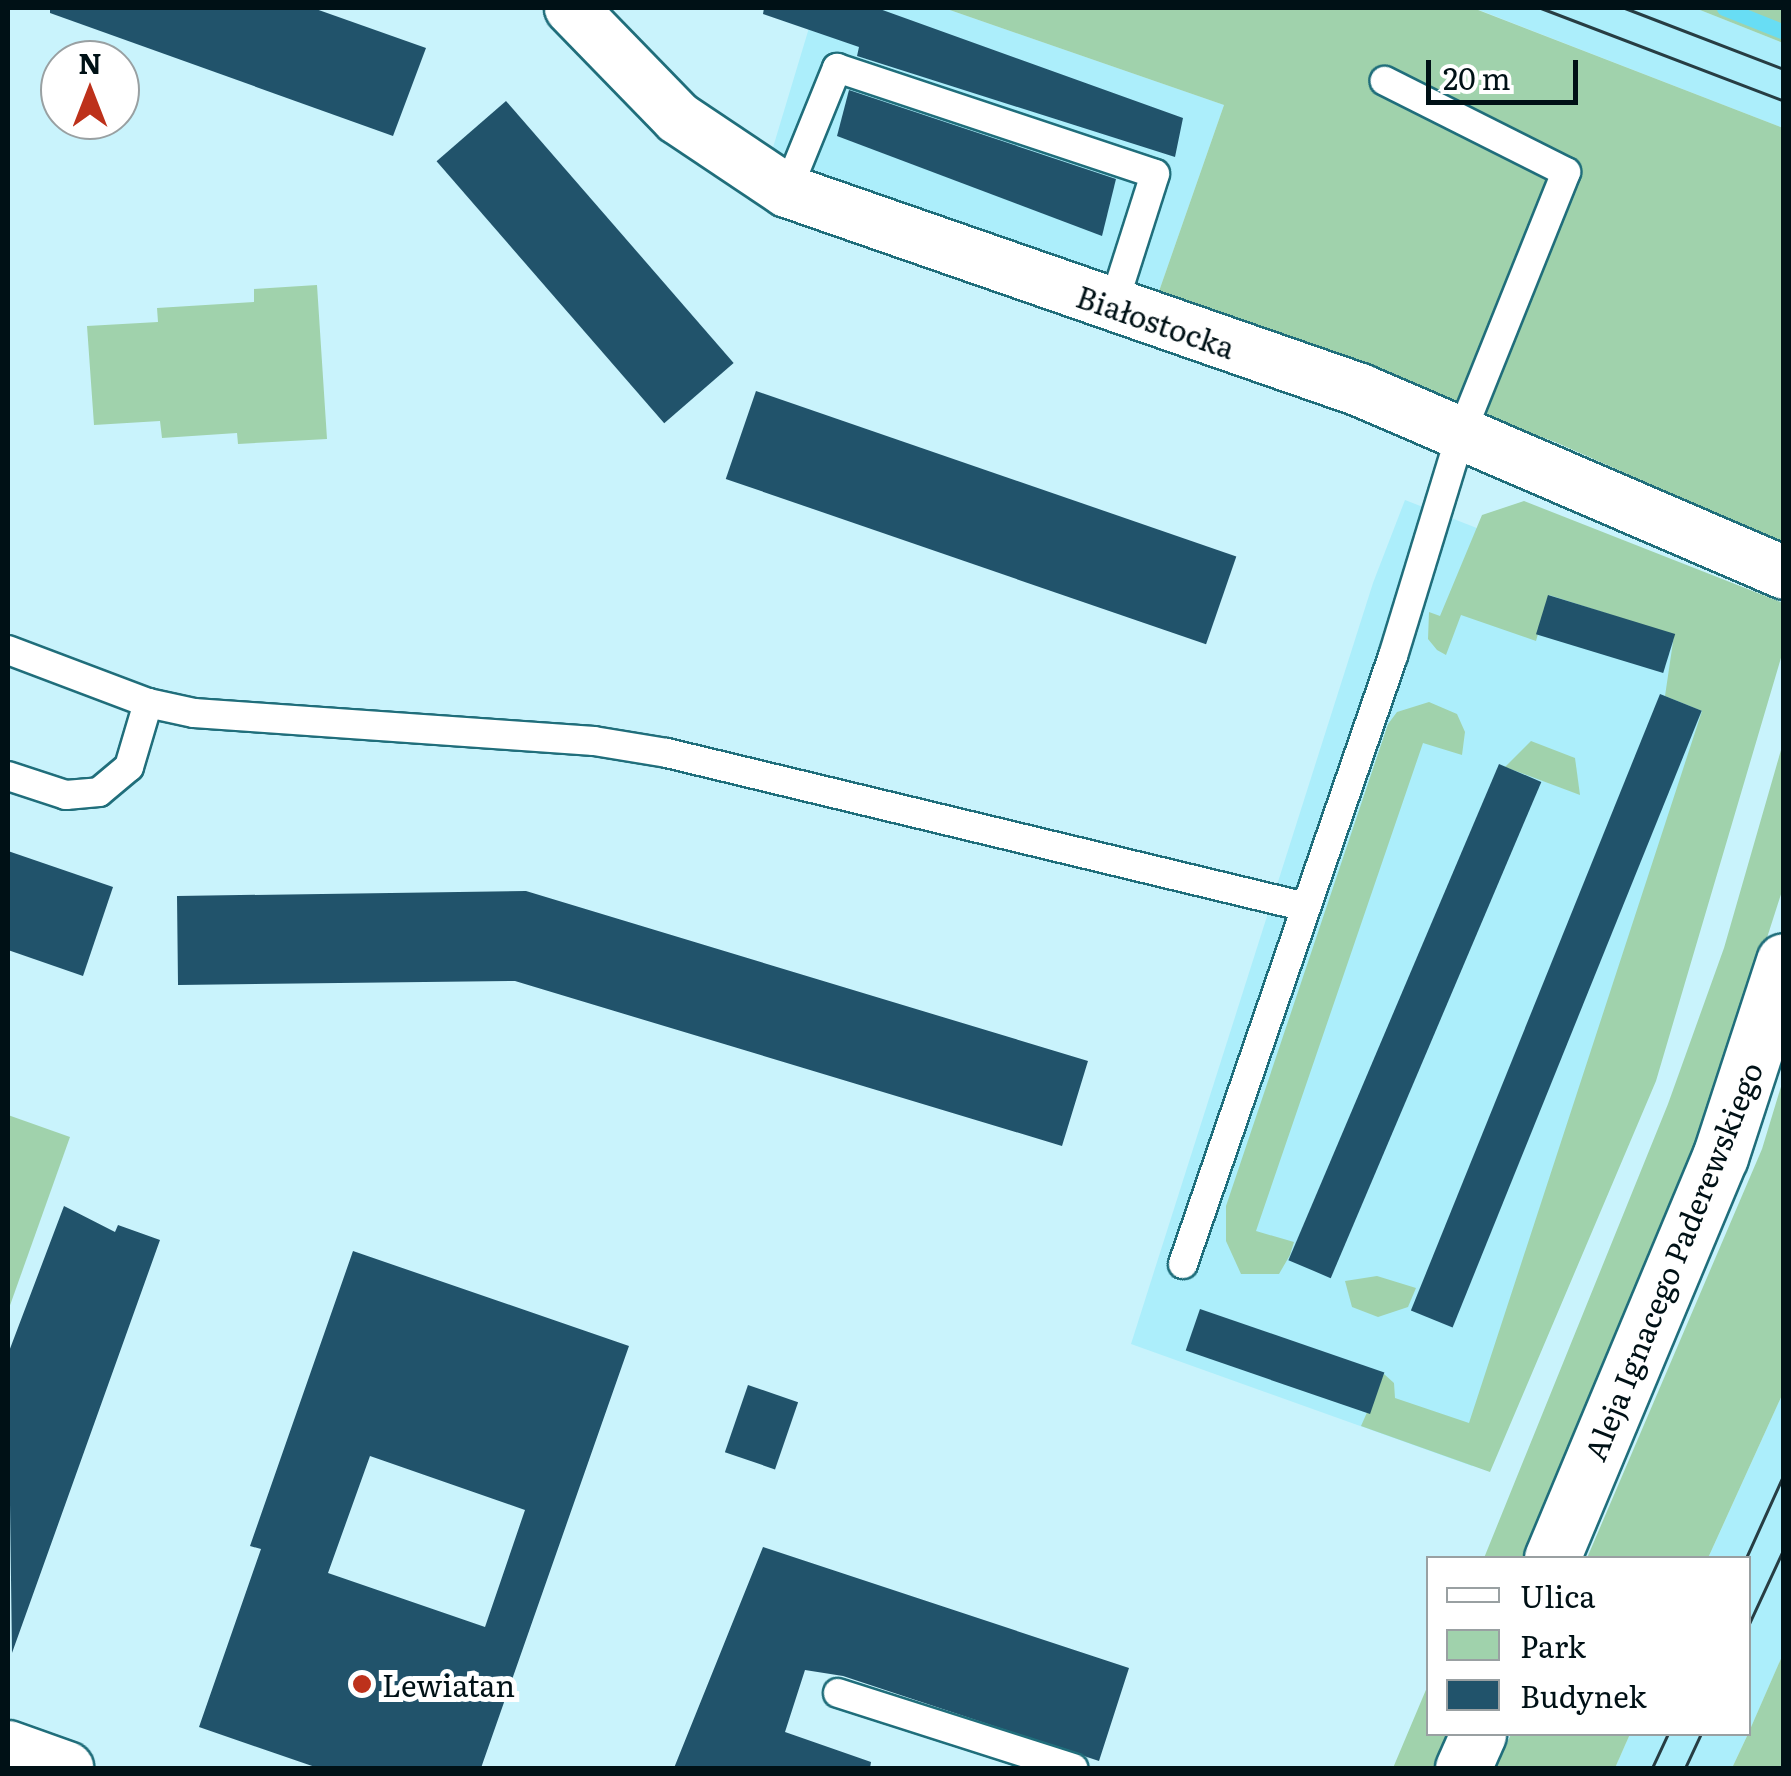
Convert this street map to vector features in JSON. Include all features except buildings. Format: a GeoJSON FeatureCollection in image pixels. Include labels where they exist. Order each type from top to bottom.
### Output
{"type":"FeatureCollection","features":[{"type":"Feature","properties":{"kind":"street","name":"Białostocka"},"geometry":{"type":"LineString","coordinates":[[571,8],[678,118],[787,192],[1462,431],[1784,572]]}},
{"type":"Feature","properties":{"kind":"street","name":"Aleja Ignacego Paderewskiego"},"geometry":{"type":"LineString","coordinates":[[1553,1556],[1720,1156],[1784,962]]}},
{"type":"Feature","properties":{"kind":"street"},"geometry":{"type":"LineString","coordinates":[[1463,1768],[1477,1736]]}},
{"type":"Feature","properties":{"kind":"street"},"geometry":{"type":"LineString","coordinates":[[8,1747],[67,1768]]}},
{"type":"Feature","properties":{"kind":"lane"},"geometry":{"type":"LineString","coordinates":[[787,192],[837,68],[1155,174],[1113,306]]}},
{"type":"Feature","properties":{"kind":"lane"},"geometry":{"type":"LineString","coordinates":[[1183,1264],[1306,908],[1462,431],[1566,172],[1385,81]]}},
{"type":"Feature","properties":{"kind":"lane"},"geometry":{"type":"LineString","coordinates":[[8,650],[148,703],[194,714],[594,742],[667,753],[1306,908]]}},
{"type":"Feature","properties":{"kind":"lane"},"geometry":{"type":"LineString","coordinates":[[8,776],[66,795],[99,792],[128,767],[148,703]]}},
{"type":"Feature","properties":{"kind":"lane"},"geometry":{"type":"LineString","coordinates":[[838,1693],[1073,1768]]}},
{"type":"Feature","properties":{"kind":"shaded area"},"geometry":{"type":"Polygon","coordinates":[[[815,8],[944,8],[1224,105],[1157,297],[768,164],[815,8]]]}},
{"type":"Feature","properties":{"kind":"shaded area"},"geometry":{"type":"Polygon","coordinates":[[[1474,8],[1695,8],[1783,43],[1783,128],[1474,8]]]}},
{"type":"Feature","properties":{"kind":"shaded area"},"geometry":{"type":"Polygon","coordinates":[[[1405,500],[1764,640],[1472,1466],[1131,1344],[1373,583],[1405,500]]]}},
{"type":"Feature","properties":{"kind":"shaded area"},"geometry":{"type":"Polygon","coordinates":[[[1783,1393],[1783,1654],[1751,1727],[1751,1556],[1709,1556],[1783,1393]]]}},
{"type":"Feature","properties":{"kind":"shaded area"},"geometry":{"type":"Polygon","coordinates":[[[1629,1736],[1747,1736],[1732,1768],[1615,1768],[1629,1736]]]}},
{"type":"Feature","properties":{"kind":"green space"},"geometry":{"type":"Polygon","coordinates":[[[944,8],[1473,8],[1783,128],[1783,543],[1555,442],[1157,297],[1224,105],[944,8]]]}},
{"type":"Feature","properties":{"kind":"green space"},"geometry":{"type":"Polygon","coordinates":[[[1695,8],[1783,8],[1783,43],[1695,8]]]}},
{"type":"Feature","properties":{"kind":"green space"},"geometry":{"type":"Polygon","coordinates":[[[317,285],[327,439],[238,444],[237,433],[162,438],[160,421],[94,425],[87,326],[158,322],[157,308],[254,302],[254,289],[317,285]]]}},
{"type":"Feature","properties":{"kind":"green space"},"geometry":{"type":"Polygon","coordinates":[[[1524,501],[1783,603],[1783,651],[1656,1081],[1490,1472],[1361,1426],[1384,1374],[1394,1383],[1395,1398],[1469,1423],[1702,711],[1665,696],[1674,635],[1549,595],[1536,641],[1461,615],[1446,655],[1437,650],[1428,639],[1429,612],[1440,616],[1482,515],[1524,501]]]}},
{"type":"Feature","properties":{"kind":"green space"},"geometry":{"type":"Polygon","coordinates":[[[1429,702],[1457,714],[1465,732],[1462,755],[1423,743],[1256,1231],[1294,1242],[1290,1255],[1279,1274],[1241,1274],[1226,1241],[1226,1206],[1388,724],[1397,712],[1429,702]]]}},
{"type":"Feature","properties":{"kind":"green space"},"geometry":{"type":"Polygon","coordinates":[[[1531,741],[1575,758],[1580,795],[1505,767],[1531,741]]]}},
{"type":"Feature","properties":{"kind":"green space"},"geometry":{"type":"Polygon","coordinates":[[[1783,743],[1783,888],[1722,1078],[1528,1556],[1485,1556],[1668,1104],[1724,948],[1783,743]]]}},
{"type":"Feature","properties":{"kind":"green space"},"geometry":{"type":"Polygon","coordinates":[[[1783,1080],[1783,1393],[1709,1556],[1588,1556],[1762,1149],[1783,1080]]]}},
{"type":"Feature","properties":{"kind":"green space"},"geometry":{"type":"Polygon","coordinates":[[[8,1115],[70,1137],[8,1311],[8,1115]]]}},
{"type":"Feature","properties":{"kind":"green space"},"geometry":{"type":"Polygon","coordinates":[[[1377,1276],[1416,1288],[1408,1307],[1378,1317],[1352,1307],[1345,1281],[1377,1276]]]}},
{"type":"Feature","properties":{"kind":"green space"},"geometry":{"type":"Polygon","coordinates":[[[1783,1654],[1783,1768],[1732,1768],[1747,1736],[1751,1736],[1751,1727],[1783,1654]]]}},
{"type":"Feature","properties":{"kind":"green space"},"geometry":{"type":"Polygon","coordinates":[[[1426,1690],[1426,1736],[1451,1736],[1437,1768],[1393,1768],[1426,1690]]]}},
{"type":"Feature","properties":{"kind":"green space"},"geometry":{"type":"Polygon","coordinates":[[[1510,1736],[1629,1736],[1615,1768],[1496,1768],[1510,1736]]]}},
{"type":"Feature","properties":{"kind":"waterway"},"geometry":{"type":"LineString","coordinates":[[1724,8],[1784,32]]}},
{"type":"Feature","properties":{"kind":"tram line"},"geometry":{"type":"LineString","coordinates":[[1541,8],[1784,101]]}},
{"type":"Feature","properties":{"kind":"tram line"},"geometry":{"type":"LineString","coordinates":[[1625,8],[1784,69]]}},
{"type":"Feature","properties":{"kind":"tram line"},"geometry":{"type":"LineString","coordinates":[[1747,1556],[1784,1474]]}},
{"type":"Feature","properties":{"kind":"tram line"},"geometry":{"type":"LineString","coordinates":[[1751,1620],[1784,1548]]}},
{"type":"Feature","properties":{"kind":"tram line"},"geometry":{"type":"LineString","coordinates":[[1652,1768],[1667,1736]]}},
{"type":"Feature","properties":{"kind":"tram line"},"geometry":{"type":"LineString","coordinates":[[1685,1768],[1700,1736]]}},
{"type":"Feature","properties":{"kind":"place","name":"Lewiatan"},"geometry":{"type":"Point","coordinates":[362,1684]}}]}
